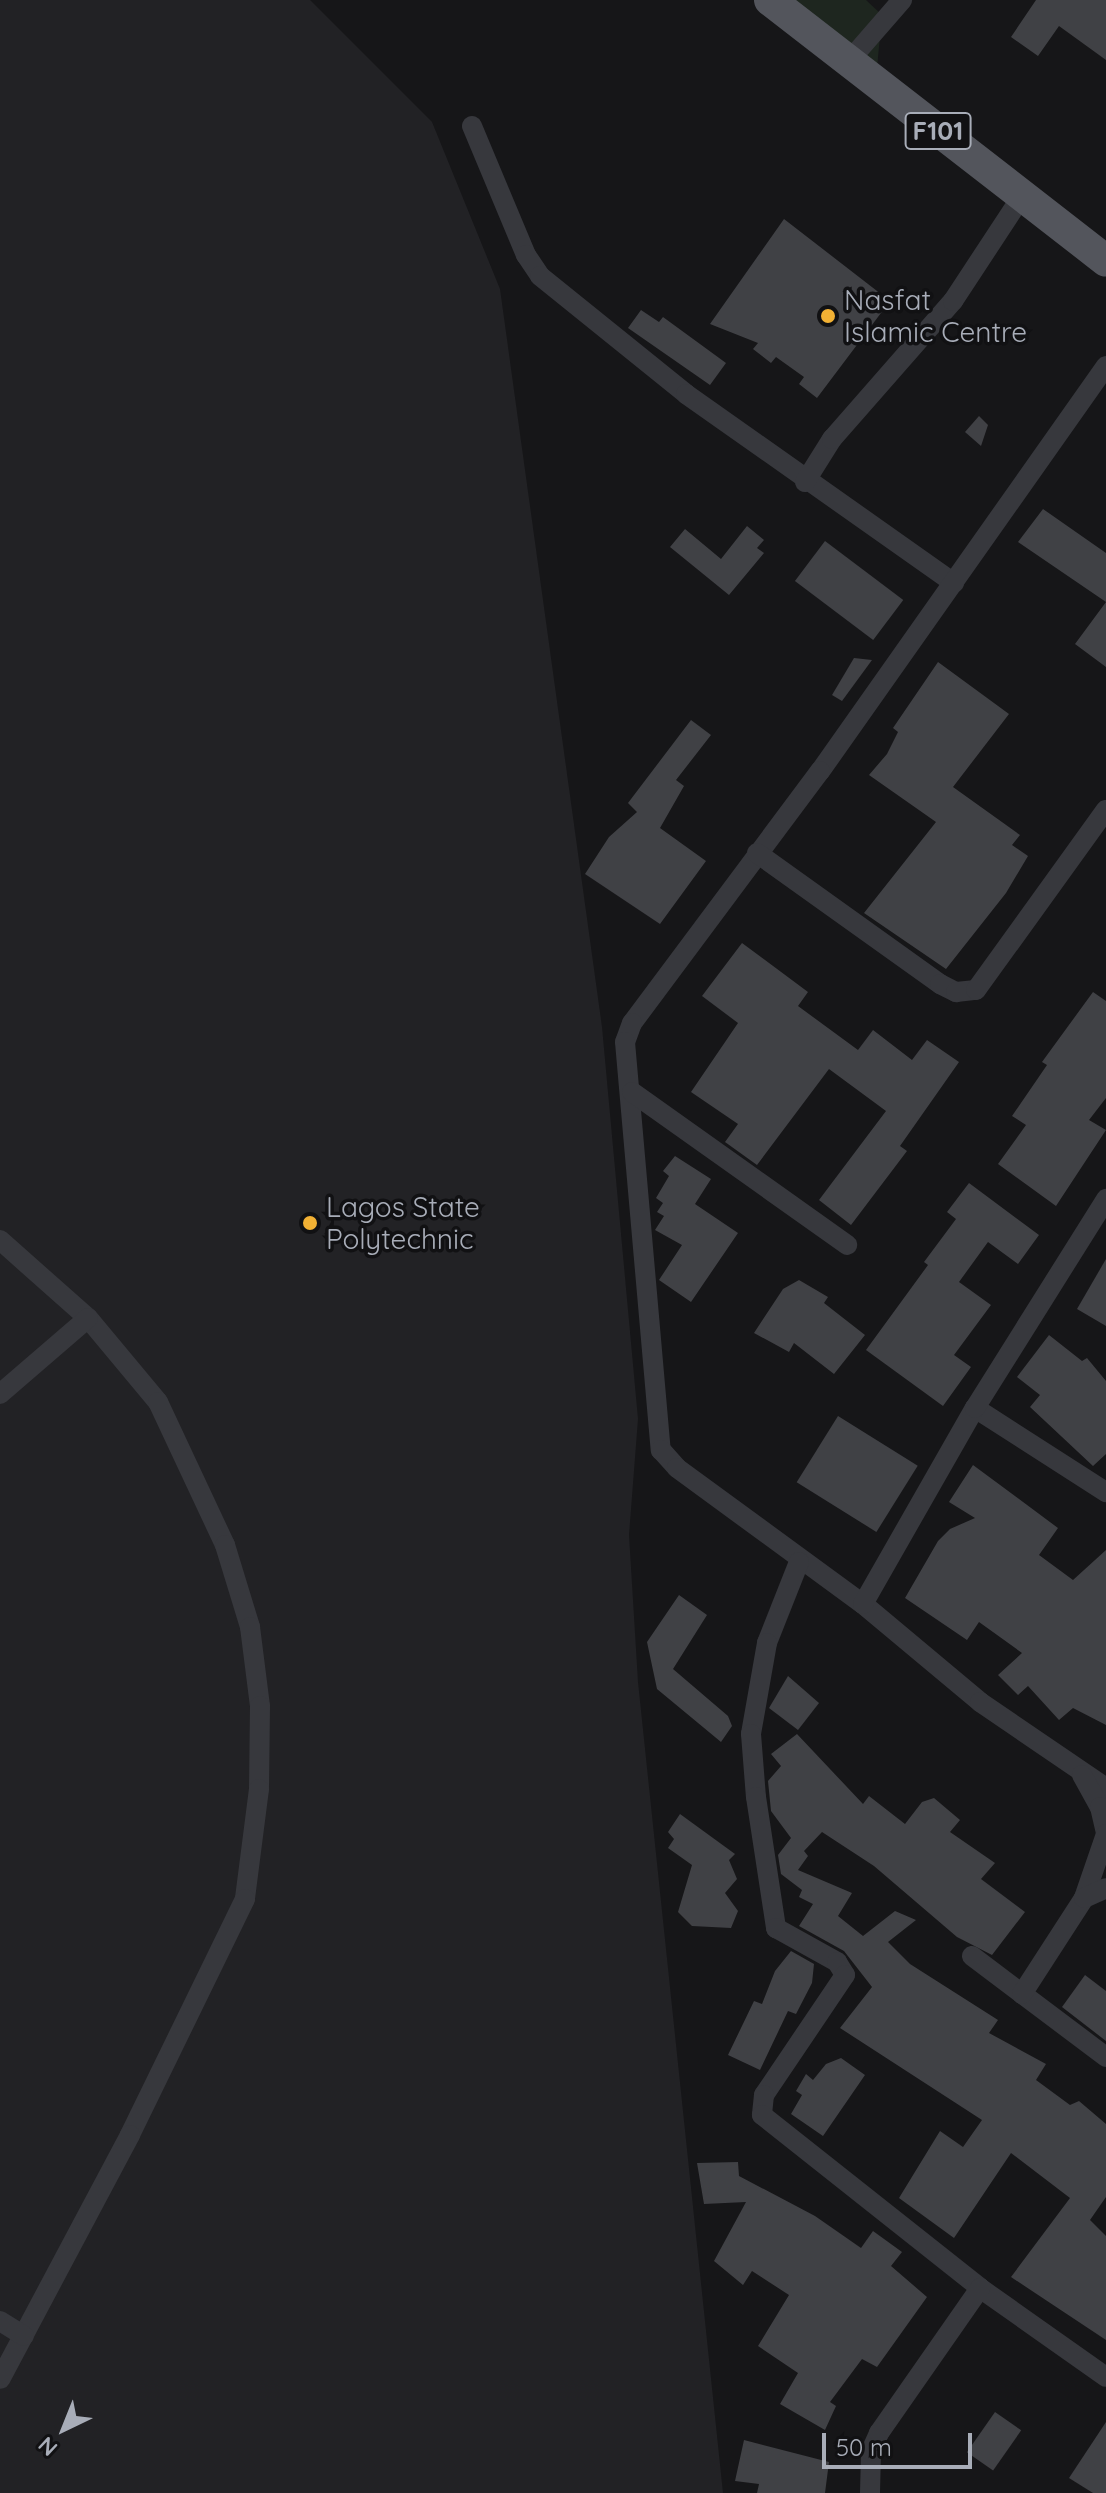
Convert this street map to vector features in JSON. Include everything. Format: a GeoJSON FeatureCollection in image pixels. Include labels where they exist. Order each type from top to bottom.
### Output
{"type":"FeatureCollection","features":[{"type":"Feature","properties":{"kind":"main road","name":"F101"},"geometry":{"type":"LineString","coordinates":[[770,0],[1106,261]]}},
{"type":"Feature","properties":{"kind":"street"},"geometry":{"type":"LineString","coordinates":[[849,61],[895,4]]}},
{"type":"Feature","properties":{"kind":"street"},"geometry":{"type":"LineString","coordinates":[[472,126],[531,267],[605,332],[805,482],[954,583]]}},
{"type":"Feature","properties":{"kind":"street"},"geometry":{"type":"LineString","coordinates":[[805,482],[832,439],[953,301],[1022,196]]}},
{"type":"Feature","properties":{"kind":"street"},"geometry":{"type":"LineString","coordinates":[[1106,366],[954,583],[632,1023],[625,1042],[632,1092],[661,1450],[677,1468],[799,1562],[863,1604],[980,1702],[1081,1774],[1106,1788]]}},
{"type":"Feature","properties":{"kind":"street"},"geometry":{"type":"LineString","coordinates":[[757,853],[940,984],[956,992],[976,990],[1106,810]]}},
{"type":"Feature","properties":{"kind":"street"},"geometry":{"type":"LineString","coordinates":[[632,1092],[847,1245]]}},
{"type":"Feature","properties":{"kind":"street"},"geometry":{"type":"LineString","coordinates":[[863,1604],[975,1408],[1106,1199]]}},
{"type":"Feature","properties":{"kind":"street"},"geometry":{"type":"LineString","coordinates":[[0,1240],[88,1318],[158,1402],[225,1545],[250,1627],[260,1706],[259,1789],[245,1899],[194,2009],[0,2379]]}},
{"type":"Feature","properties":{"kind":"street"},"geometry":{"type":"LineString","coordinates":[[0,1394],[88,1318]]}},
{"type":"Feature","properties":{"kind":"street"},"geometry":{"type":"LineString","coordinates":[[975,1408],[1106,1492]]}},
{"type":"Feature","properties":{"kind":"street"},"geometry":{"type":"LineString","coordinates":[[799,1562],[765,1658],[751,1734],[756,1797],[776,1928],[837,1962],[845,1975],[764,2095],[762,2115],[980,2288],[1106,2377]]}},
{"type":"Feature","properties":{"kind":"street"},"geometry":{"type":"LineString","coordinates":[[1022,1994],[1084,1898],[1106,1834],[1100,1807],[1081,1774]]}},
{"type":"Feature","properties":{"kind":"street"},"geometry":{"type":"LineString","coordinates":[[1084,1898],[1106,1888]]}},
{"type":"Feature","properties":{"kind":"street"},"geometry":{"type":"LineString","coordinates":[[972,1956],[1106,2057]]}},
{"type":"Feature","properties":{"kind":"street"},"geometry":{"type":"LineString","coordinates":[[870,2493],[871,2451],[879,2433],[980,2288]]}},
{"type":"Feature","properties":{"kind":"street"},"geometry":{"type":"LineString","coordinates":[[0,2321],[24,2336]]}},
{"type":"Feature","properties":{"kind":"shaded area","name":"Lagos State Polytechnic"},"geometry":{"type":"Polygon","coordinates":[[[0,0],[310,0],[432,122],[500,289],[602,1027],[638,1419],[629,1535],[638,1682],[723,2493],[0,2493],[0,0]]]}},
{"type":"Feature","properties":{"kind":"shaded area"},"geometry":{"type":"Polygon","coordinates":[[[791,0],[866,0],[882,15],[877,68],[791,0]]]}},
{"type":"Feature","properties":{"kind":"building"},"geometry":{"type":"Polygon","coordinates":[[[1036,0],[1106,0],[1106,60],[1059,26],[1038,56],[1011,37],[1036,0]]]}},
{"type":"Feature","properties":{"kind":"building"},"geometry":{"type":"Polygon","coordinates":[[[784,219],[890,301],[817,398],[799,384],[804,377],[776,357],[771,363],[753,349],[758,343],[710,324],[784,219]]]}},
{"type":"Feature","properties":{"kind":"building"},"geometry":{"type":"Polygon","coordinates":[[[641,310],[659,322],[663,317],[726,363],[710,385],[628,328],[641,310]]]}},
{"type":"Feature","properties":{"kind":"building"},"geometry":{"type":"Polygon","coordinates":[[[979,416],[988,425],[981,446],[965,432],[979,416]]]}},
{"type":"Feature","properties":{"kind":"building"},"geometry":{"type":"Polygon","coordinates":[[[1043,509],[1106,553],[1106,602],[1018,542],[1043,509]]]}},
{"type":"Feature","properties":{"kind":"building"},"geometry":{"type":"Polygon","coordinates":[[[747,526],[764,540],[757,548],[764,553],[729,595],[670,547],[685,529],[721,559],[747,526]]]}},
{"type":"Feature","properties":{"kind":"building"},"geometry":{"type":"Polygon","coordinates":[[[825,541],[903,600],[873,640],[795,581],[825,541]]]}},
{"type":"Feature","properties":{"kind":"building"},"geometry":{"type":"Polygon","coordinates":[[[1106,602],[1106,667],[1075,644],[1106,602]]]}},
{"type":"Feature","properties":{"kind":"building"},"geometry":{"type":"Polygon","coordinates":[[[854,658],[872,660],[842,701],[832,695],[854,658]]]}},
{"type":"Feature","properties":{"kind":"building"},"geometry":{"type":"Polygon","coordinates":[[[938,662],[1009,714],[953,787],[1020,835],[1012,845],[1028,856],[1006,893],[946,969],[864,913],[936,822],[869,775],[887,754],[898,732],[893,728],[938,662]]]}},
{"type":"Feature","properties":{"kind":"building"},"geometry":{"type":"Polygon","coordinates":[[[691,720],[711,735],[676,780],[684,786],[660,828],[706,861],[660,924],[585,874],[609,837],[637,812],[628,803],[691,720]]]}},
{"type":"Feature","properties":{"kind":"building"},"geometry":{"type":"Polygon","coordinates":[[[742,943],[808,992],[798,1006],[858,1050],[873,1030],[912,1060],[927,1040],[959,1062],[900,1146],[907,1151],[851,1225],[819,1200],[886,1111],[829,1069],[757,1165],[725,1142],[738,1124],[691,1092],[738,1023],[702,996],[742,943]]]}},
{"type":"Feature","properties":{"kind":"building"},"geometry":{"type":"Polygon","coordinates":[[[1093,992],[1106,1001],[1106,1098],[1089,1120],[1106,1130],[1056,1206],[998,1164],[1026,1125],[1012,1116],[1047,1065],[1042,1062],[1093,992]]]}},
{"type":"Feature","properties":{"kind":"building"},"geometry":{"type":"Polygon","coordinates":[[[675,1156],[711,1179],[695,1204],[738,1233],[691,1302],[659,1280],[682,1245],[655,1230],[664,1216],[657,1212],[663,1203],[656,1198],[669,1176],[663,1171],[675,1156]]]}},
{"type":"Feature","properties":{"kind":"building"},"geometry":{"type":"Polygon","coordinates":[[[969,1183],[1039,1235],[1018,1264],[988,1242],[959,1282],[991,1305],[954,1355],[971,1367],[943,1406],[866,1350],[928,1265],[924,1262],[956,1219],[947,1212],[969,1183]]]}},
{"type":"Feature","properties":{"kind":"building"},"geometry":{"type":"Polygon","coordinates":[[[1106,1259],[1106,1326],[1077,1309],[1106,1259]]]}},
{"type":"Feature","properties":{"kind":"building"},"geometry":{"type":"Polygon","coordinates":[[[799,1280],[828,1297],[824,1303],[865,1335],[834,1374],[794,1343],[789,1352],[754,1333],[783,1289],[799,1280]]]}},
{"type":"Feature","properties":{"kind":"building"},"geometry":{"type":"Polygon","coordinates":[[[1049,1335],[1082,1361],[1087,1358],[1106,1381],[1106,1454],[1093,1466],[1030,1407],[1040,1395],[1017,1377],[1049,1335]]]}},
{"type":"Feature","properties":{"kind":"building"},"geometry":{"type":"Polygon","coordinates":[[[838,1416],[918,1466],[876,1532],[797,1482],[838,1416]]]}},
{"type":"Feature","properties":{"kind":"building"},"geometry":{"type":"Polygon","coordinates":[[[973,1465],[1058,1528],[1039,1555],[1073,1580],[1106,1550],[1106,1725],[1073,1708],[1059,1720],[1028,1686],[1018,1695],[998,1675],[1022,1653],[979,1622],[967,1640],[905,1598],[938,1541],[950,1529],[975,1518],[949,1502],[973,1465]]]}},
{"type":"Feature","properties":{"kind":"building"},"geometry":{"type":"Polygon","coordinates":[[[679,1595],[707,1615],[673,1669],[728,1716],[732,1726],[721,1742],[657,1689],[647,1642],[679,1595]]]}},
{"type":"Feature","properties":{"kind":"building"},"geometry":{"type":"Polygon","coordinates":[[[788,1676],[819,1703],[798,1730],[769,1708],[788,1676]]]}},
{"type":"Feature","properties":{"kind":"building"},"geometry":{"type":"Polygon","coordinates":[[[797,1734],[863,1804],[869,1796],[905,1824],[922,1802],[934,1798],[960,1820],[950,1832],[995,1863],[981,1879],[1025,1912],[992,1955],[957,1937],[874,1866],[822,1832],[804,1851],[808,1856],[798,1870],[852,1893],[838,1916],[863,1936],[895,1911],[916,1920],[888,1942],[910,1964],[998,2020],[989,2033],[1046,2064],[1036,2080],[1070,2105],[1079,2101],[1106,2124],[1106,2197],[1090,2220],[1106,2236],[1106,2340],[1011,2277],[1070,2198],[1011,2153],[954,2238],[899,2198],[940,2131],[963,2147],[982,2120],[840,2028],[872,1987],[844,1951],[799,1926],[813,1904],[799,1897],[802,1890],[781,1874],[778,1855],[791,1838],[771,1811],[768,1781],[781,1766],[771,1754],[797,1734]]]}},
{"type":"Feature","properties":{"kind":"building"},"geometry":{"type":"Polygon","coordinates":[[[680,1814],[735,1854],[729,1860],[737,1879],[725,1893],[738,1911],[731,1928],[692,1926],[678,1912],[692,1865],[668,1848],[674,1839],[668,1832],[680,1814]]]}},
{"type":"Feature","properties":{"kind":"building"},"geometry":{"type":"Polygon","coordinates":[[[791,1951],[814,1964],[812,1983],[796,2014],[788,2011],[760,2070],[728,2055],[754,2001],[762,2004],[775,1971],[791,1951]]]}},
{"type":"Feature","properties":{"kind":"building"},"geometry":{"type":"Polygon","coordinates":[[[1085,1975],[1106,1991],[1106,2041],[1062,2007],[1085,1975]]]}},
{"type":"Feature","properties":{"kind":"building"},"geometry":{"type":"Polygon","coordinates":[[[841,2058],[865,2075],[823,2136],[791,2114],[802,2095],[796,2091],[806,2074],[813,2080],[826,2064],[841,2058]]]}},
{"type":"Feature","properties":{"kind":"building"},"geometry":{"type":"Polygon","coordinates":[[[738,2162],[739,2176],[815,2216],[861,2248],[873,2231],[902,2252],[891,2266],[927,2297],[877,2367],[862,2359],[830,2402],[836,2406],[825,2430],[780,2404],[798,2373],[758,2346],[789,2295],[752,2271],[743,2285],[714,2261],[746,2202],[704,2204],[697,2163],[738,2162]]]}},
{"type":"Feature","properties":{"kind":"building"},"geometry":{"type":"Polygon","coordinates":[[[995,2412],[1021,2430],[993,2470],[967,2452],[995,2412]]]}},
{"type":"Feature","properties":{"kind":"building"},"geometry":{"type":"Polygon","coordinates":[[[1106,2422],[1106,2493],[1093,2493],[1069,2478],[1106,2422]]]}},
{"type":"Feature","properties":{"kind":"building"},"geometry":{"type":"Polygon","coordinates":[[[744,2440],[829,2462],[825,2493],[757,2493],[759,2484],[735,2481],[744,2440]]]}},
{"type":"Feature","properties":{"kind":"place","name":"Nasfat Islamic Centre"},"geometry":{"type":"Point","coordinates":[828,316]}},
{"type":"Feature","properties":{"kind":"place","name":"Lagos State Polytechnic"},"geometry":{"type":"Point","coordinates":[310,1223]}}]}
